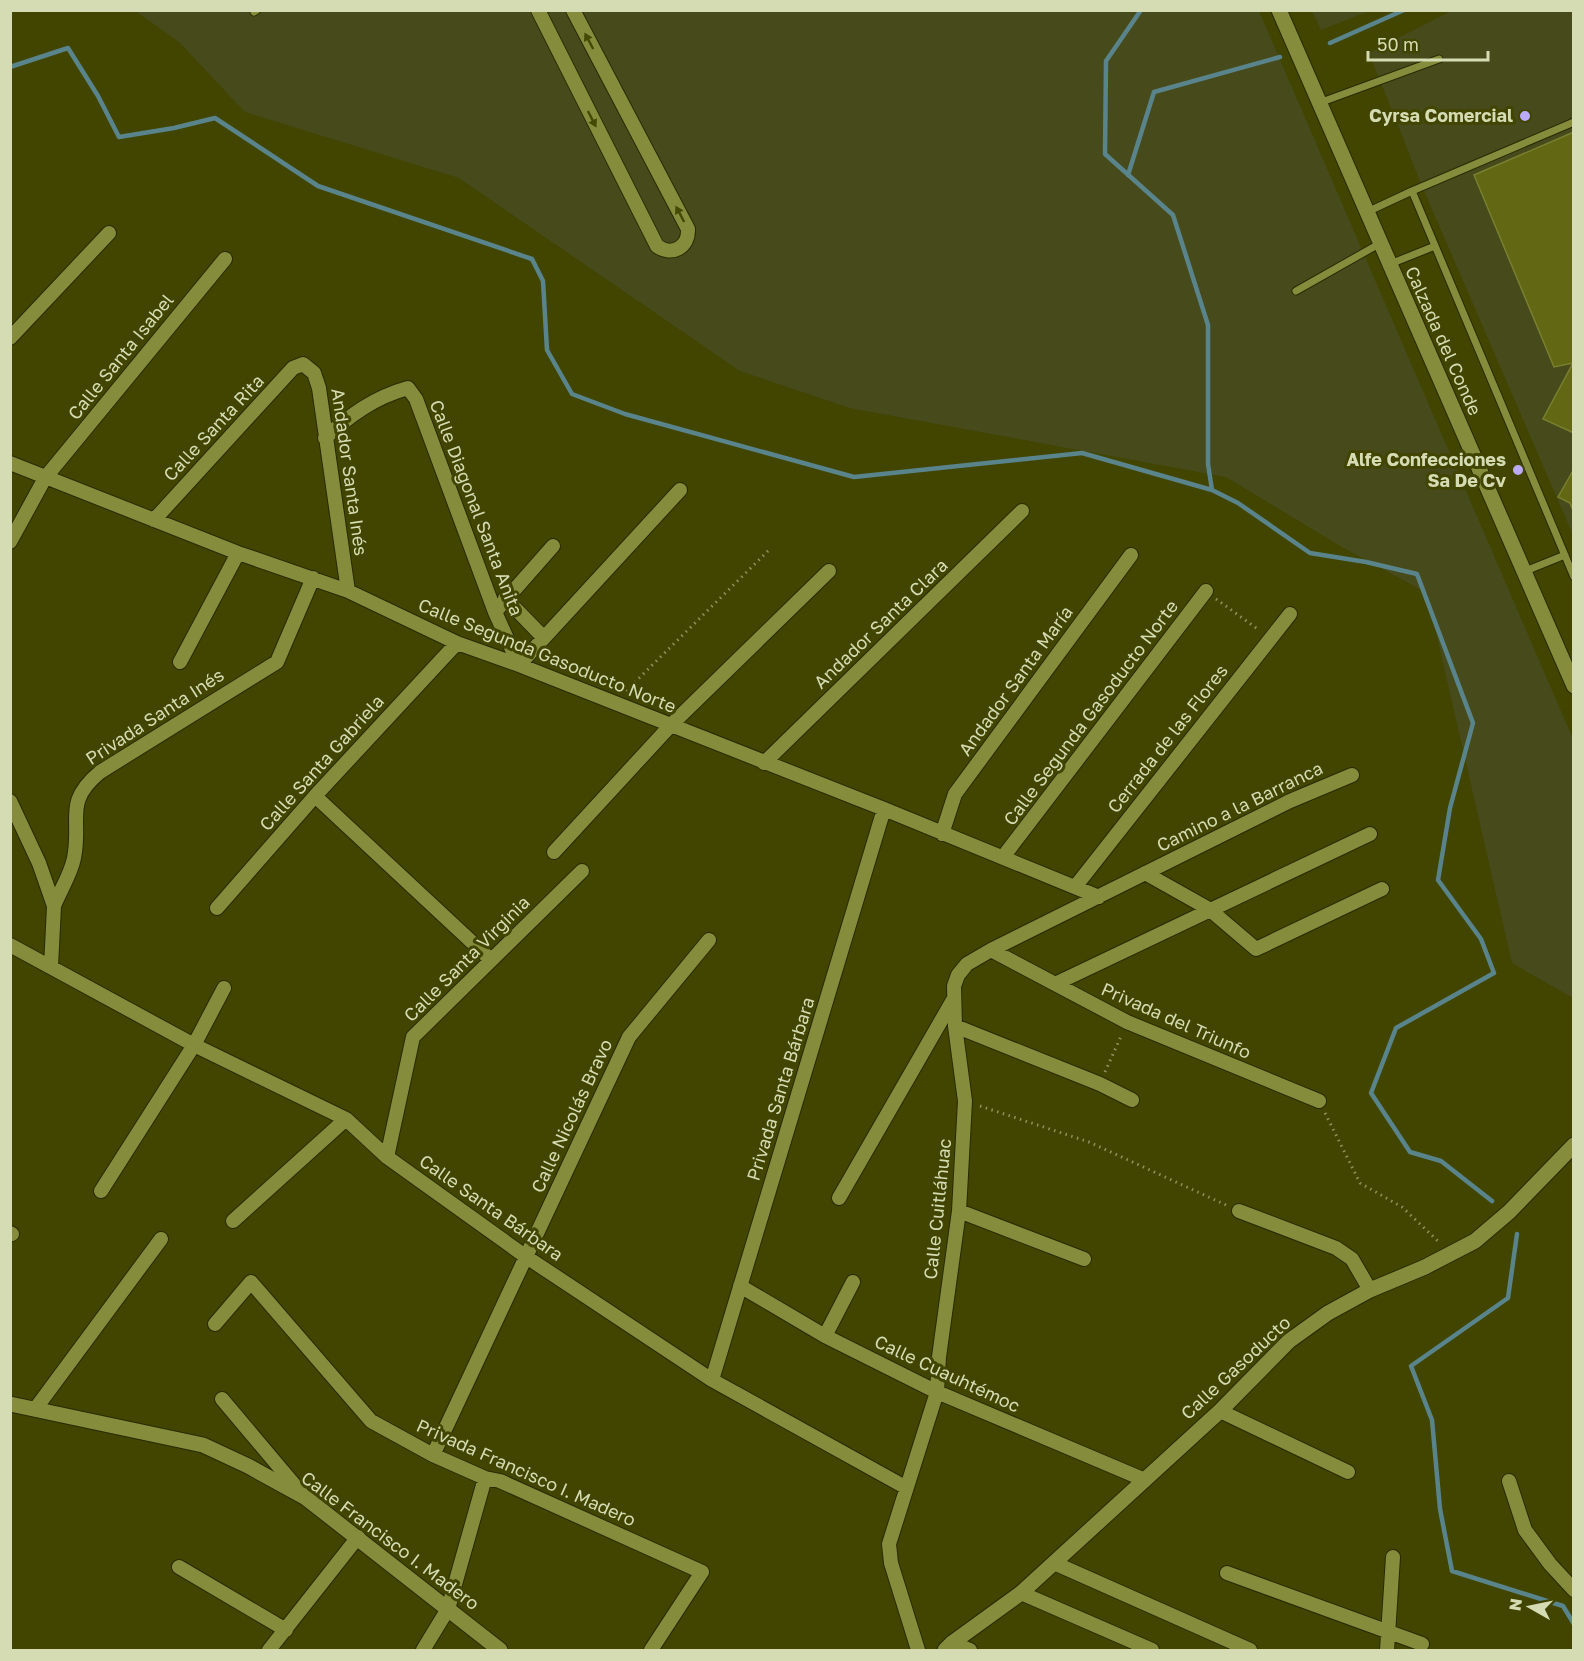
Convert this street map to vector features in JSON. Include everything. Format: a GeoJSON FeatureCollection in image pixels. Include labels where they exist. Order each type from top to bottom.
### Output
{"type":"FeatureCollection","features":[{"type":"Feature","properties":{"kind":"street"},"geometry":{"type":"LineString","coordinates":[[538,10],[657,246],[670,251],[680,249],[687,238],[688,228],[573,10]]}},
{"type":"Feature","properties":{"kind":"street","name":"Calzada del Conde"},"geometry":{"type":"LineString","coordinates":[[1284,14],[1379,244],[1574,686]]}},
{"type":"Feature","properties":{"kind":"street"},"geometry":{"type":"LineString","coordinates":[[10,338],[109,233]]}},
{"type":"Feature","properties":{"kind":"street","name":"Calle Santa Isabel"},"geometry":{"type":"LineString","coordinates":[[10,542],[45,478],[225,259]]}},
{"type":"Feature","properties":{"kind":"street","name":"Andador Santa Inés"},"geometry":{"type":"LineString","coordinates":[[303,364],[314,373],[319,388],[348,591]]}},
{"type":"Feature","properties":{"kind":"street","name":"Calle Santa Rita"},"geometry":{"type":"LineString","coordinates":[[154,520],[293,368],[303,364]]}},
{"type":"Feature","properties":{"kind":"street","name":"Calle Diagonal Santa Anita"},"geometry":{"type":"LineString","coordinates":[[325,438],[347,418],[384,394],[408,388],[416,399],[495,612],[519,665]]}},
{"type":"Feature","properties":{"kind":"street","name":"Calle Segunda Gasoducto Norte"},"geometry":{"type":"LineString","coordinates":[[10,463],[238,553],[348,591],[457,643],[519,665],[884,809],[1099,897]]}},
{"type":"Feature","properties":{"kind":"street"},"geometry":{"type":"LineString","coordinates":[[519,665],[680,490]]}},
{"type":"Feature","properties":{"kind":"street","name":"Andador Santa Clara"},"geometry":{"type":"LineString","coordinates":[[764,763],[1022,511]]}},
{"type":"Feature","properties":{"kind":"street"},"geometry":{"type":"LineString","coordinates":[[495,612],[553,546]]}},
{"type":"Feature","properties":{"kind":"street"},"geometry":{"type":"LineString","coordinates":[[180,662],[238,553]]}},
{"type":"Feature","properties":{"kind":"street","name":"Andador Santa María"},"geometry":{"type":"LineString","coordinates":[[942,834],[955,795],[1131,555]]}},
{"type":"Feature","properties":{"kind":"street"},"geometry":{"type":"LineString","coordinates":[[554,852],[671,725],[829,571]]}},
{"type":"Feature","properties":{"kind":"street","name":"Privada Santa Inés"},"geometry":{"type":"LineString","coordinates":[[54,906],[74,859],[78,795],[100,772],[277,662],[313,578]]}},
{"type":"Feature","properties":{"kind":"street","name":"Calle Segunda Gasoducto Norte"},"geometry":{"type":"LineString","coordinates":[[1003,857],[1206,591]]}},
{"type":"Feature","properties":{"kind":"street"},"geometry":{"type":"LineString","coordinates":[[505,598],[544,638]]}},
{"type":"Feature","properties":{"kind":"street","name":"Cerrada de las Flores"},"geometry":{"type":"LineString","coordinates":[[1075,887],[1290,614]]}},
{"type":"Feature","properties":{"kind":"street","name":"Calle Santa Gabriela"},"geometry":{"type":"LineString","coordinates":[[217,908],[315,796],[457,643]]}},
{"type":"Feature","properties":{"kind":"street","name":"Camino a la Barranca"},"geometry":{"type":"LineString","coordinates":[[1145,873],[1290,801],[1352,775]]}},
{"type":"Feature","properties":{"kind":"street"},"geometry":{"type":"LineString","coordinates":[[315,796],[490,959]]}},
{"type":"Feature","properties":{"kind":"street"},"geometry":{"type":"LineString","coordinates":[[10,801],[39,863],[54,906],[51,967]]}},
{"type":"Feature","properties":{"kind":"street","name":"Privada Santa Bárbara"},"geometry":{"type":"LineString","coordinates":[[712,1380],[884,809]]}},
{"type":"Feature","properties":{"kind":"street"},"geometry":{"type":"LineString","coordinates":[[1055,984],[1370,834]]}},
{"type":"Feature","properties":{"kind":"street","name":"Calle Santa Virginia"},"geometry":{"type":"LineString","coordinates":[[387,1157],[413,1037],[582,871]]}},
{"type":"Feature","properties":{"kind":"street"},"geometry":{"type":"LineString","coordinates":[[1145,873],[1209,909],[1256,949],[1382,889]]}},
{"type":"Feature","properties":{"kind":"street","name":"Calle Cuitláhuac"},"geometry":{"type":"LineString","coordinates":[[918,1650],[891,1563],[889,1544],[905,1487],[937,1392],[939,1357],[959,1211],[965,1101],[953,1000],[958,975],[967,964],[991,950],[1145,873]]}},
{"type":"Feature","properties":{"kind":"street","name":"Calle Nicolás Bravo"},"geometry":{"type":"LineString","coordinates":[[433,1455],[629,1037],[709,940]]}},
{"type":"Feature","properties":{"kind":"street","name":"Calle Santa Bárbara"},"geometry":{"type":"LineString","coordinates":[[10,945],[194,1045],[346,1119],[387,1157],[525,1256],[712,1380],[905,1487]]}},
{"type":"Feature","properties":{"kind":"street","name":"Privada del Triunfo"},"geometry":{"type":"LineString","coordinates":[[991,950],[1127,1022],[1318,1101]]}},
{"type":"Feature","properties":{"kind":"street"},"geometry":{"type":"LineString","coordinates":[[101,1191],[194,1045],[224,988]]}},
{"type":"Feature","properties":{"kind":"street"},"geometry":{"type":"LineString","coordinates":[[838,1198],[953,1000]]}},
{"type":"Feature","properties":{"kind":"street"},"geometry":{"type":"LineString","coordinates":[[955,1026],[1100,1084],[1132,1100]]}},
{"type":"Feature","properties":{"kind":"street"},"geometry":{"type":"LineString","coordinates":[[233,1221],[346,1119]]}},
{"type":"Feature","properties":{"kind":"street","name":"Calle Gasoducto"},"geometry":{"type":"LineString","coordinates":[[948,1646],[1021,1593],[1220,1411],[1289,1341],[1328,1313],[1370,1290],[1452,1254],[1475,1241],[1509,1212],[1574,1145]]}},
{"type":"Feature","properties":{"kind":"street"},"geometry":{"type":"LineString","coordinates":[[959,1211],[1084,1259]]}},
{"type":"Feature","properties":{"kind":"street"},"geometry":{"type":"LineString","coordinates":[[1239,1211],[1336,1248],[1352,1259],[1370,1290]]}},
{"type":"Feature","properties":{"kind":"street"},"geometry":{"type":"LineString","coordinates":[[36,1408],[161,1239]]}},
{"type":"Feature","properties":{"kind":"street","name":"Privada Francisco I. Madero"},"geometry":{"type":"LineString","coordinates":[[215,1324],[251,1282],[371,1421],[433,1455],[485,1478],[500,1481],[702,1572],[651,1650]]}},
{"type":"Feature","properties":{"kind":"street"},"geometry":{"type":"LineString","coordinates":[[825,1336],[853,1282]]}},
{"type":"Feature","properties":{"kind":"street","name":"Calle Cuauhtémoc"},"geometry":{"type":"LineString","coordinates":[[740,1286],[825,1336],[937,1392],[1145,1480]]}},
{"type":"Feature","properties":{"kind":"street"},"geometry":{"type":"LineString","coordinates":[[222,1399],[306,1498]]}},
{"type":"Feature","properties":{"kind":"street","name":"Calle Francisco I. Madero"},"geometry":{"type":"LineString","coordinates":[[10,1404],[203,1445],[249,1466],[306,1498],[500,1650]]}},
{"type":"Feature","properties":{"kind":"street"},"geometry":{"type":"LineString","coordinates":[[1220,1411],[1348,1472]]}},
{"type":"Feature","properties":{"kind":"street"},"geometry":{"type":"LineString","coordinates":[[423,1650],[448,1609],[485,1478]]}},
{"type":"Feature","properties":{"kind":"street"},"geometry":{"type":"LineString","coordinates":[[1509,1481],[1525,1530],[1550,1564],[1574,1590]]}},
{"type":"Feature","properties":{"kind":"street"},"geometry":{"type":"LineString","coordinates":[[269,1650],[358,1537]]}},
{"type":"Feature","properties":{"kind":"street"},"geometry":{"type":"LineString","coordinates":[[1387,1650],[1393,1557]]}},
{"type":"Feature","properties":{"kind":"street"},"geometry":{"type":"LineString","coordinates":[[1054,1563],[1250,1650]]}},
{"type":"Feature","properties":{"kind":"street"},"geometry":{"type":"LineString","coordinates":[[179,1567],[286,1630]]}},
{"type":"Feature","properties":{"kind":"street"},"geometry":{"type":"LineString","coordinates":[[1227,1573],[1422,1644]]}},
{"type":"Feature","properties":{"kind":"street"},"geometry":{"type":"LineString","coordinates":[[1021,1593],[1152,1650]]}},
{"type":"Feature","properties":{"kind":"street"},"geometry":{"type":"LineString","coordinates":[[948,1646],[970,1650]]}},
{"type":"Feature","properties":{"kind":"lane"},"geometry":{"type":"LineString","coordinates":[[1319,103],[1439,59]]}},
{"type":"Feature","properties":{"kind":"lane"},"geometry":{"type":"LineString","coordinates":[[1366,213],[1574,122]]}},
{"type":"Feature","properties":{"kind":"lane"},"geometry":{"type":"LineString","coordinates":[[1412,191],[1574,577]]}},
{"type":"Feature","properties":{"kind":"lane"},"geometry":{"type":"LineString","coordinates":[[1296,291],[1379,244]]}},
{"type":"Feature","properties":{"kind":"lane"},"geometry":{"type":"LineString","coordinates":[[1389,265],[1435,246]]}},
{"type":"Feature","properties":{"kind":"lane"},"geometry":{"type":"LineString","coordinates":[[1523,572],[1565,555]]}},
{"type":"Feature","properties":{"kind":"path"},"geometry":{"type":"LineString","coordinates":[[614,703],[770,549]]}},
{"type":"Feature","properties":{"kind":"path"},"geometry":{"type":"LineString","coordinates":[[1206,591],[1270,639]]}},
{"type":"Feature","properties":{"kind":"path"},"geometry":{"type":"LineString","coordinates":[[1100,1084],[1127,1022]]}},
{"type":"Feature","properties":{"kind":"path"},"geometry":{"type":"LineString","coordinates":[[965,1101],[1089,1142],[1239,1211]]}},
{"type":"Feature","properties":{"kind":"path"},"geometry":{"type":"LineString","coordinates":[[1318,1101],[1360,1183],[1402,1207],[1452,1254]]}},
{"type":"Feature","properties":{"kind":"shaded area"},"geometry":{"type":"Polygon","coordinates":[[[110,11],[1259,11],[1573,739],[1573,998],[1512,963],[1427,593],[1342,547],[1226,477],[850,408],[740,371],[459,178],[245,112],[179,42],[137,12],[110,11]]]}},
{"type":"Feature","properties":{"kind":"shaded area"},"geometry":{"type":"Polygon","coordinates":[[[1312,11],[1369,11],[1321,30],[1312,11]]]}},
{"type":"Feature","properties":{"kind":"shaded area"},"geometry":{"type":"Polygon","coordinates":[[[1451,11],[1573,11],[1573,535],[1422,186],[1369,53],[1451,11]]]}},
{"type":"Feature","properties":{"kind":"building"},"geometry":{"type":"Polygon","coordinates":[[[1574,132],[1574,433],[1543,419],[1573,363],[1554,367],[1474,175],[1574,132]]]}},
{"type":"Feature","properties":{"kind":"building"},"geometry":{"type":"Polygon","coordinates":[[[1574,469],[1574,513],[1570,503],[1558,497],[1574,469]]]}},
{"type":"Feature","properties":{"kind":"waterway"},"geometry":{"type":"LineString","coordinates":[[1141,10],[1106,61],[1105,154],[1173,215],[1208,325],[1208,464],[1212,490]]}},
{"type":"Feature","properties":{"kind":"waterway"},"geometry":{"type":"LineString","coordinates":[[1330,43],[1404,10]]}},
{"type":"Feature","properties":{"kind":"waterway"},"geometry":{"type":"LineString","coordinates":[[10,67],[68,48],[98,96],[119,137],[174,128],[215,118],[318,186],[532,259],[543,281],[547,350],[572,394],[625,414],[854,477],[1082,453],[1212,490],[1238,503],[1310,553],[1366,562],[1417,574],[1473,723],[1450,808],[1438,880],[1481,939],[1494,973],[1396,1028],[1371,1093],[1410,1152],[1441,1161],[1492,1201]]}},
{"type":"Feature","properties":{"kind":"waterway"},"geometry":{"type":"LineString","coordinates":[[1128,175],[1154,92],[1280,57]]}},
{"type":"Feature","properties":{"kind":"waterway"},"geometry":{"type":"LineString","coordinates":[[1517,1234],[1508,1298],[1411,1366],[1432,1420],[1440,1509],[1452,1571],[1563,1606],[1574,1624]]}},
{"type":"Feature","properties":{"kind":"place","name":"Cyrsa Comercial"},"geometry":{"type":"Point","coordinates":[1525,116]}},
{"type":"Feature","properties":{"kind":"place","name":"Alfe Confecciones Sa De Cv"},"geometry":{"type":"Point","coordinates":[1518,470]}}]}
